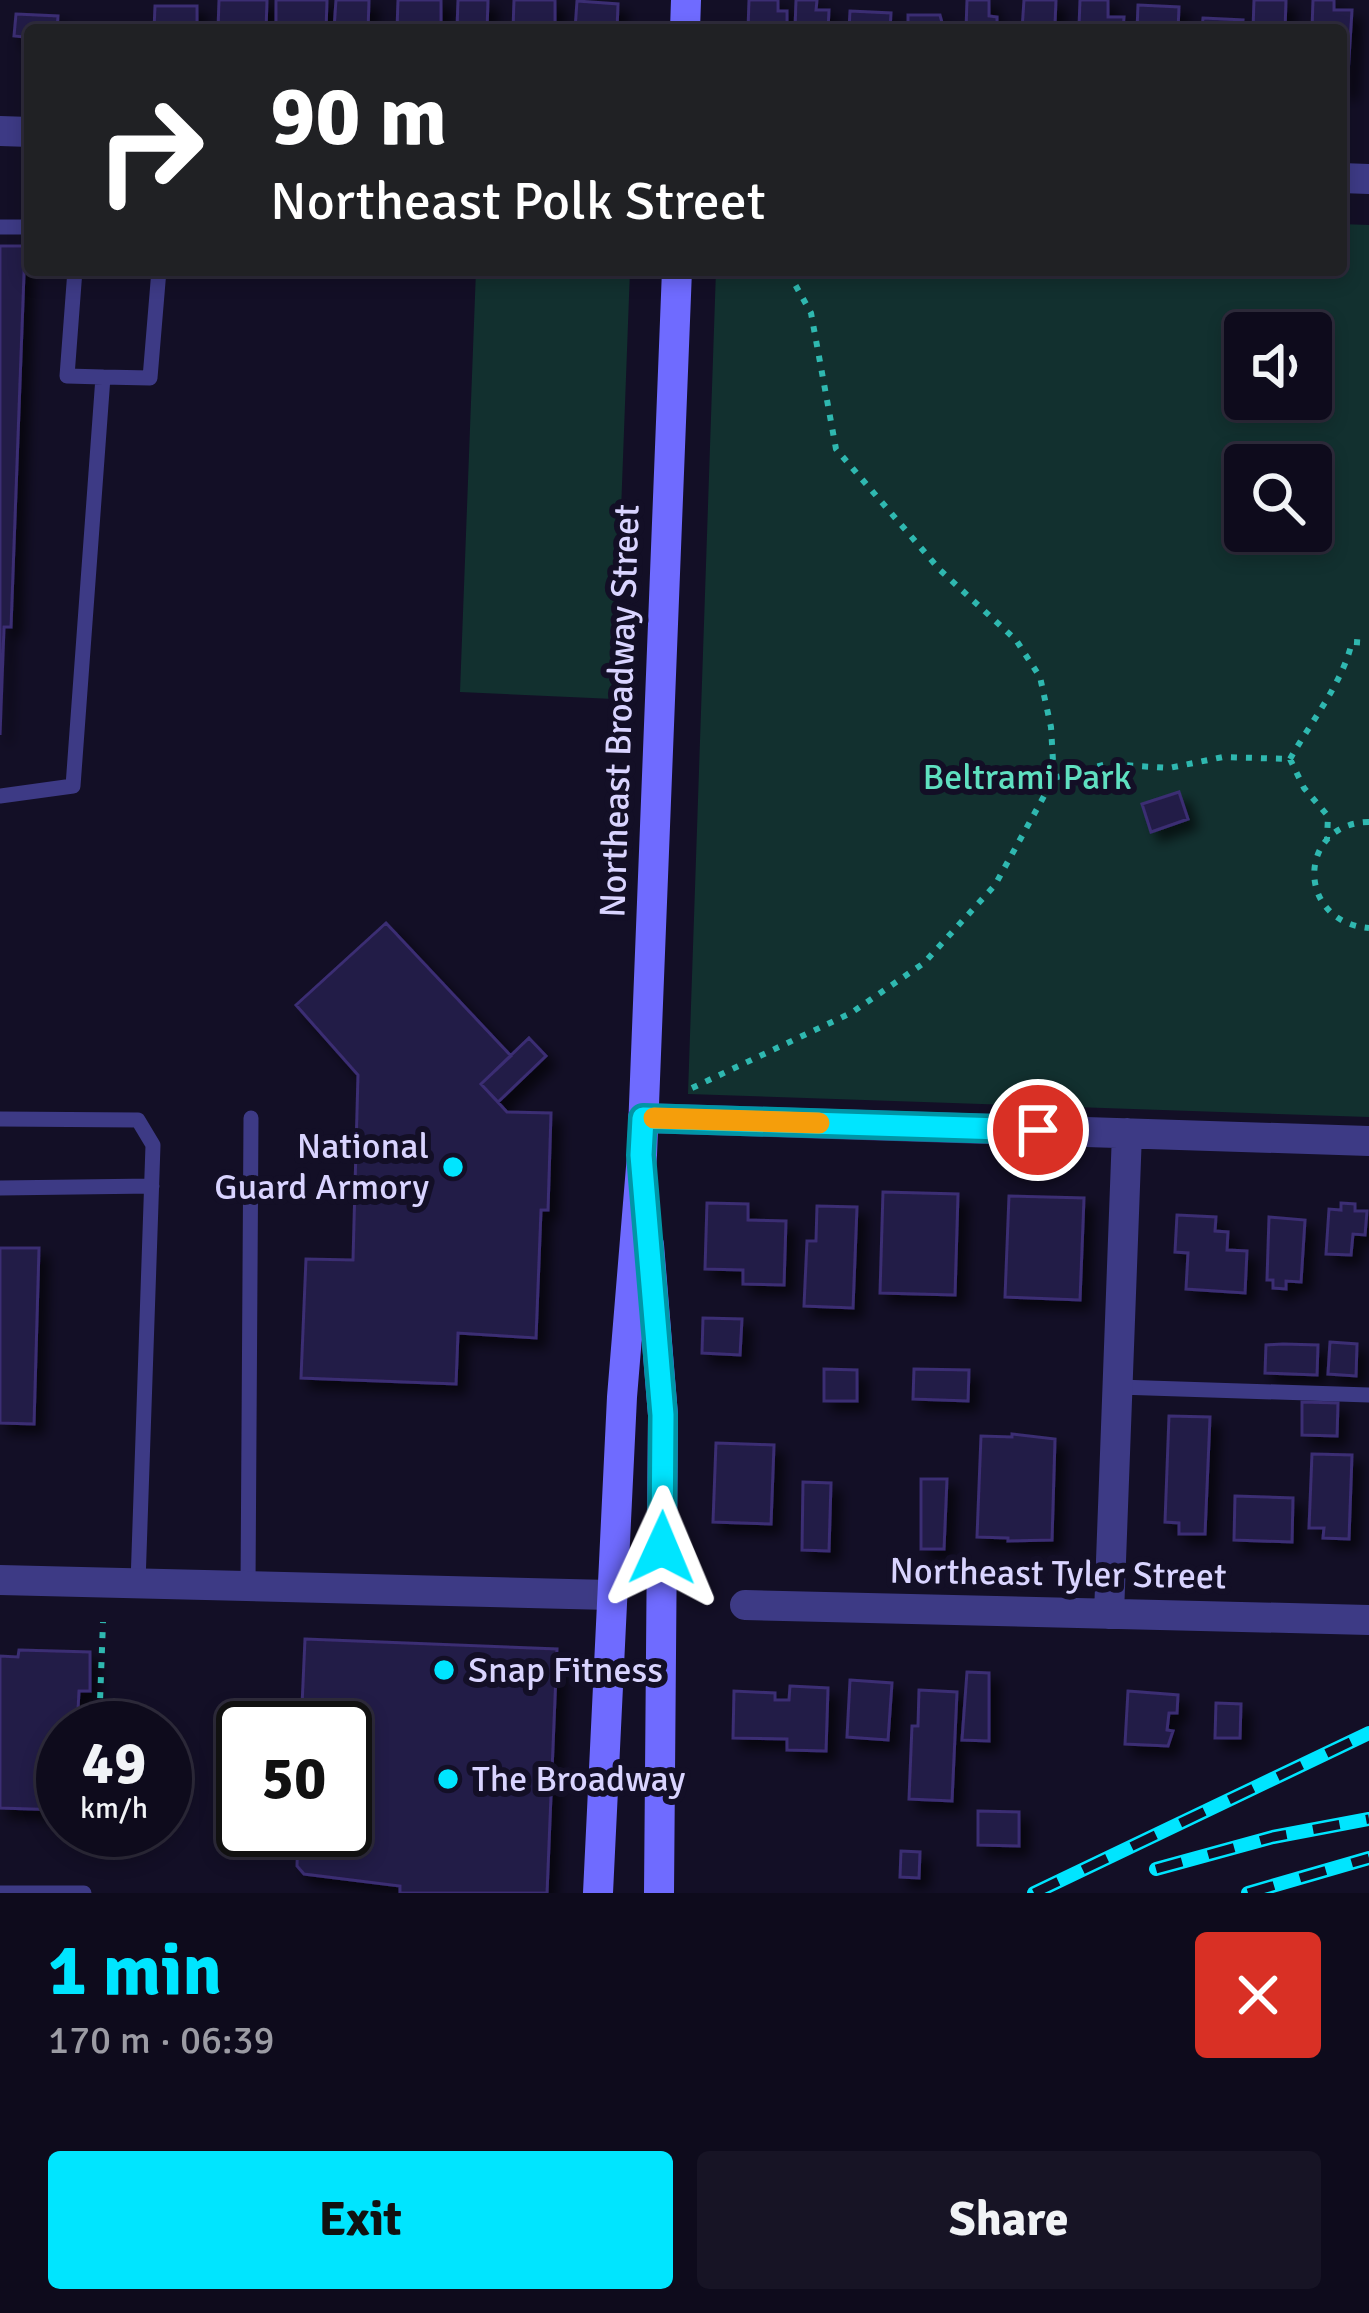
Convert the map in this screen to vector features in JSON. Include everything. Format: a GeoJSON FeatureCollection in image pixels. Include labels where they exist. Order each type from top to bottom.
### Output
{"type":"FeatureCollection","features":[{"type":"Feature","properties":{"kind":"main road","name":"Northeast Broadway Street"},"geometry":{"type":"LineString","coordinates":[[598,1893],[610,1595],[643,1118],[677,276]]}},
{"type":"Feature","properties":{"kind":"main road","name":"Northeast Broadway Street"},"geometry":{"type":"LineString","coordinates":[[641,1155],[663,1415],[659,1893]]}},
{"type":"Feature","properties":{"kind":"street"},"geometry":{"type":"LineString","coordinates":[[643,1118],[1369,1141]]}},
{"type":"Feature","properties":{"kind":"street"},"geometry":{"type":"LineString","coordinates":[[1109,1614],[1127,1133]]}},
{"type":"Feature","properties":{"kind":"street"},"geometry":{"type":"LineString","coordinates":[[0,1580],[610,1595]]}},
{"type":"Feature","properties":{"kind":"street","name":"Northeast Tyler Street"},"geometry":{"type":"LineString","coordinates":[[745,1604],[1369,1620]]}},
{"type":"Feature","properties":{"kind":"lane"},"geometry":{"type":"LineString","coordinates":[[72,276],[68,376],[150,378],[158,276]]}},
{"type":"Feature","properties":{"kind":"lane"},"geometry":{"type":"LineString","coordinates":[[0,796],[73,786],[103,376]]}},
{"type":"Feature","properties":{"kind":"lane"},"geometry":{"type":"LineString","coordinates":[[248,1586],[251,1118]]}},
{"type":"Feature","properties":{"kind":"lane"},"geometry":{"type":"LineString","coordinates":[[0,1119],[138,1120],[153,1145],[138,1583]]}},
{"type":"Feature","properties":{"kind":"lane"},"geometry":{"type":"LineString","coordinates":[[0,1188],[152,1186]]}},
{"type":"Feature","properties":{"kind":"lane"},"geometry":{"type":"LineString","coordinates":[[1118,1388],[1369,1395]]}},
{"type":"Feature","properties":{"kind":"lane"},"geometry":{"type":"LineString","coordinates":[[0,1893],[84,1892]]}},
{"type":"Feature","properties":{"kind":"path"},"geometry":{"type":"LineString","coordinates":[[684,1093],[850,1013],[924,963],[994,885],[1054,778],[1051,727],[1040,677],[1016,640],[940,570],[836,449],[811,313],[790,276]]}},
{"type":"Feature","properties":{"kind":"path"},"geometry":{"type":"LineString","coordinates":[[1290,758],[1346,670],[1352,642],[1369,643]]}},
{"type":"Feature","properties":{"kind":"path"},"geometry":{"type":"LineString","coordinates":[[1054,778],[1107,764],[1169,767],[1223,757],[1290,758]]}},
{"type":"Feature","properties":{"kind":"path"},"geometry":{"type":"LineString","coordinates":[[1290,758],[1304,788],[1328,816],[1328,839],[1314,870],[1322,904],[1348,925],[1369,928]]}},
{"type":"Feature","properties":{"kind":"path"},"geometry":{"type":"LineString","coordinates":[[1328,839],[1342,828],[1369,822]]}},
{"type":"Feature","properties":{"kind":"path"},"geometry":{"type":"LineString","coordinates":[[100,1701],[103,1622]]}},
{"type":"Feature","properties":{"kind":"green space","name":"Beltrami Park"},"geometry":{"type":"Polygon","coordinates":[[[1347,224],[1369,225],[1369,1117],[688,1094],[716,276],[1347,276],[1347,224]]]}},
{"type":"Feature","properties":{"kind":"green space"},"geometry":{"type":"Polygon","coordinates":[[[476,276],[630,276],[614,699],[460,692],[476,276]]]}},
{"type":"Feature","properties":{"kind":"building"},"geometry":{"type":"Polygon","coordinates":[[[219,0],[267,0],[266,24],[218,24],[219,0]]]}},
{"type":"Feature","properties":{"kind":"building"},"geometry":{"type":"Polygon","coordinates":[[[276,0],[327,0],[326,24],[276,24],[276,0]]]}},
{"type":"Feature","properties":{"kind":"building"},"geometry":{"type":"Polygon","coordinates":[[[336,0],[369,0],[368,24],[334,24],[336,0]]]}},
{"type":"Feature","properties":{"kind":"building"},"geometry":{"type":"Polygon","coordinates":[[[398,0],[441,0],[441,24],[397,24],[398,0]]]}},
{"type":"Feature","properties":{"kind":"building"},"geometry":{"type":"Polygon","coordinates":[[[458,0],[488,0],[487,24],[457,24],[458,0]]]}},
{"type":"Feature","properties":{"kind":"building"},"geometry":{"type":"Polygon","coordinates":[[[514,0],[555,0],[555,24],[513,24],[514,0]]]}},
{"type":"Feature","properties":{"kind":"building"},"geometry":{"type":"Polygon","coordinates":[[[749,0],[778,0],[778,11],[787,11],[787,24],[748,24],[749,0]]]}},
{"type":"Feature","properties":{"kind":"building"},"geometry":{"type":"Polygon","coordinates":[[[796,0],[817,0],[816,10],[829,10],[828,24],[795,24],[796,0]]]}},
{"type":"Feature","properties":{"kind":"building"},"geometry":{"type":"Polygon","coordinates":[[[967,0],[989,0],[989,16],[997,17],[997,24],[966,24],[967,0]]]}},
{"type":"Feature","properties":{"kind":"building"},"geometry":{"type":"Polygon","coordinates":[[[1024,0],[1056,0],[1055,24],[1022,24],[1024,0]]]}},
{"type":"Feature","properties":{"kind":"building"},"geometry":{"type":"Polygon","coordinates":[[[1080,0],[1108,0],[1108,17],[1124,17],[1123,24],[1079,24],[1080,0]]]}},
{"type":"Feature","properties":{"kind":"building"},"geometry":{"type":"Polygon","coordinates":[[[1254,0],[1286,0],[1285,24],[1253,24],[1254,0]]]}},
{"type":"Feature","properties":{"kind":"building"},"geometry":{"type":"Polygon","coordinates":[[[1313,0],[1334,0],[1334,10],[1352,10],[1347,90],[1347,24],[1312,24],[1313,0]]]}},
{"type":"Feature","properties":{"kind":"building"},"geometry":{"type":"Polygon","coordinates":[[[577,1],[618,4],[617,24],[575,24],[577,1]]]}},
{"type":"Feature","properties":{"kind":"building"},"geometry":{"type":"Polygon","coordinates":[[[1138,5],[1179,7],[1178,24],[1137,24],[1138,5]]]}},
{"type":"Feature","properties":{"kind":"building"},"geometry":{"type":"Polygon","coordinates":[[[155,6],[197,6],[197,24],[154,24],[155,6]]]}},
{"type":"Feature","properties":{"kind":"building"},"geometry":{"type":"Polygon","coordinates":[[[850,11],[891,13],[890,24],[849,24],[850,11]]]}},
{"type":"Feature","properties":{"kind":"building"},"geometry":{"type":"Polygon","coordinates":[[[16,14],[58,16],[57,24],[24,24],[24,37],[14,36],[16,14]]]}},
{"type":"Feature","properties":{"kind":"building"},"geometry":{"type":"Polygon","coordinates":[[[908,15],[940,15],[942,24],[908,24],[908,15]]]}},
{"type":"Feature","properties":{"kind":"building"},"geometry":{"type":"Polygon","coordinates":[[[1203,18],[1243,20],[1243,24],[1202,24],[1203,18]]]}},
{"type":"Feature","properties":{"kind":"building"},"geometry":{"type":"Polygon","coordinates":[[[0,246],[24,246],[11,627],[4,627],[0,735],[0,246]]]}},
{"type":"Feature","properties":{"kind":"building"},"geometry":{"type":"Polygon","coordinates":[[[1179,792],[1188,819],[1151,832],[1142,804],[1179,792]]]}},
{"type":"Feature","properties":{"kind":"building","name":"National Guard Armory"},"geometry":{"type":"Polygon","coordinates":[[[386,923],[511,1056],[481,1084],[507,1112],[551,1113],[536,1338],[458,1333],[456,1384],[301,1378],[306,1259],[353,1260],[358,1075],[296,1005],[386,923]]]}},
{"type":"Feature","properties":{"kind":"building"},"geometry":{"type":"Polygon","coordinates":[[[529,1038],[546,1056],[498,1102],[481,1084],[529,1038]]]}},
{"type":"Feature","properties":{"kind":"building"},"geometry":{"type":"Polygon","coordinates":[[[883,1192],[958,1194],[955,1295],[880,1293],[883,1192]]]}},
{"type":"Feature","properties":{"kind":"building"},"geometry":{"type":"Polygon","coordinates":[[[1009,1196],[1084,1198],[1080,1300],[1005,1297],[1009,1196]]]}},
{"type":"Feature","properties":{"kind":"building"},"geometry":{"type":"Polygon","coordinates":[[[707,1203],[748,1204],[748,1220],[786,1221],[784,1285],[743,1284],[743,1270],[705,1269],[707,1203]]]}},
{"type":"Feature","properties":{"kind":"building"},"geometry":{"type":"Polygon","coordinates":[[[1341,1203],[1367,1211],[1365,1235],[1353,1234],[1351,1255],[1326,1254],[1329,1209],[1341,1210],[1341,1203]]]}},
{"type":"Feature","properties":{"kind":"building"},"geometry":{"type":"Polygon","coordinates":[[[817,1206],[857,1207],[853,1308],[804,1306],[807,1241],[816,1241],[817,1206]]]}},
{"type":"Feature","properties":{"kind":"building"},"geometry":{"type":"Polygon","coordinates":[[[1177,1215],[1216,1217],[1215,1231],[1228,1232],[1227,1250],[1247,1251],[1245,1293],[1186,1289],[1188,1253],[1175,1252],[1177,1215]]]}},
{"type":"Feature","properties":{"kind":"building"},"geometry":{"type":"Polygon","coordinates":[[[1269,1217],[1305,1220],[1301,1282],[1286,1281],[1286,1289],[1273,1288],[1273,1280],[1267,1280],[1269,1217]]]}},
{"type":"Feature","properties":{"kind":"building"},"geometry":{"type":"Polygon","coordinates":[[[0,1248],[39,1248],[34,1424],[0,1423],[0,1248]]]}},
{"type":"Feature","properties":{"kind":"building"},"geometry":{"type":"Polygon","coordinates":[[[703,1318],[742,1319],[740,1355],[702,1353],[703,1318]]]}},
{"type":"Feature","properties":{"kind":"building"},"geometry":{"type":"Polygon","coordinates":[[[1330,1342],[1357,1344],[1356,1376],[1328,1374],[1330,1342]]]}},
{"type":"Feature","properties":{"kind":"building"},"geometry":{"type":"Polygon","coordinates":[[[1266,1345],[1318,1345],[1317,1375],[1265,1373],[1266,1345]]]}},
{"type":"Feature","properties":{"kind":"building"},"geometry":{"type":"Polygon","coordinates":[[[824,1369],[857,1370],[857,1401],[824,1401],[824,1369]]]}},
{"type":"Feature","properties":{"kind":"building"},"geometry":{"type":"Polygon","coordinates":[[[914,1369],[969,1370],[968,1401],[913,1399],[914,1369]]]}},
{"type":"Feature","properties":{"kind":"building"},"geometry":{"type":"Polygon","coordinates":[[[1302,1402],[1338,1403],[1337,1436],[1302,1435],[1302,1402]]]}},
{"type":"Feature","properties":{"kind":"building"},"geometry":{"type":"Polygon","coordinates":[[[1169,1416],[1210,1417],[1205,1534],[1179,1534],[1179,1523],[1165,1522],[1169,1416]]]}},
{"type":"Feature","properties":{"kind":"building"},"geometry":{"type":"Polygon","coordinates":[[[981,1436],[1055,1439],[1052,1540],[977,1537],[981,1436]]]}},
{"type":"Feature","properties":{"kind":"building"},"geometry":{"type":"Polygon","coordinates":[[[716,1443],[774,1445],[771,1524],[713,1522],[716,1443]]]}},
{"type":"Feature","properties":{"kind":"building"},"geometry":{"type":"Polygon","coordinates":[[[1312,1454],[1352,1455],[1349,1539],[1323,1538],[1324,1528],[1309,1528],[1312,1454]]]}},
{"type":"Feature","properties":{"kind":"building"},"geometry":{"type":"Polygon","coordinates":[[[921,1479],[947,1479],[944,1549],[921,1549],[921,1479]]]}},
{"type":"Feature","properties":{"kind":"building"},"geometry":{"type":"Polygon","coordinates":[[[803,1482],[831,1483],[829,1551],[802,1550],[803,1482]]]}},
{"type":"Feature","properties":{"kind":"building"},"geometry":{"type":"Polygon","coordinates":[[[1235,1496],[1293,1498],[1292,1542],[1234,1540],[1235,1496]]]}},
{"type":"Feature","properties":{"kind":"building","name":"The Broadway"},"geometry":{"type":"Polygon","coordinates":[[[305,1639],[557,1649],[547,1893],[400,1893],[400,1886],[304,1874],[297,1857],[372,1857],[372,1701],[302,1701],[305,1639]]]}},
{"type":"Feature","properties":{"kind":"building"},"geometry":{"type":"Polygon","coordinates":[[[19,1650],[90,1652],[90,1691],[79,1691],[78,1701],[36,1701],[36,1809],[0,1808],[0,1656],[18,1657],[19,1650]]]}},
{"type":"Feature","properties":{"kind":"building"},"geometry":{"type":"Polygon","coordinates":[[[967,1672],[989,1673],[989,1741],[962,1740],[967,1672]]]}},
{"type":"Feature","properties":{"kind":"building"},"geometry":{"type":"Polygon","coordinates":[[[850,1680],[892,1683],[888,1740],[847,1737],[850,1680]]]}},
{"type":"Feature","properties":{"kind":"building"},"geometry":{"type":"Polygon","coordinates":[[[790,1686],[828,1688],[826,1751],[787,1750],[787,1739],[733,1738],[734,1691],[775,1693],[775,1700],[789,1700],[790,1686]]]}},
{"type":"Feature","properties":{"kind":"building"},"geometry":{"type":"Polygon","coordinates":[[[919,1690],[957,1692],[952,1801],[909,1799],[912,1726],[918,1726],[919,1690]]]}},
{"type":"Feature","properties":{"kind":"building"},"geometry":{"type":"Polygon","coordinates":[[[1128,1691],[1178,1695],[1177,1713],[1169,1713],[1167,1730],[1173,1731],[1168,1746],[1125,1744],[1128,1691]]]}},
{"type":"Feature","properties":{"kind":"building"},"geometry":{"type":"Polygon","coordinates":[[[1216,1703],[1241,1704],[1240,1738],[1215,1738],[1216,1703]]]}},
{"type":"Feature","properties":{"kind":"building"},"geometry":{"type":"Polygon","coordinates":[[[978,1811],[1019,1812],[1019,1846],[978,1845],[978,1811]]]}},
{"type":"Feature","properties":{"kind":"building"},"geometry":{"type":"Polygon","coordinates":[[[901,1851],[920,1852],[919,1878],[900,1877],[901,1851]]]}},
{"type":"Feature","properties":{"kind":"railway"},"geometry":{"type":"LineString","coordinates":[[1034,1893],[1369,1733]]}},
{"type":"Feature","properties":{"kind":"railway"},"geometry":{"type":"LineString","coordinates":[[1156,1869],[1273,1837],[1369,1819]]}},
{"type":"Feature","properties":{"kind":"railway"},"geometry":{"type":"LineString","coordinates":[[1248,1893],[1369,1858]]}},
{"type":"Feature","properties":{"kind":"slow traffic"},"geometry":{"type":"LineString","coordinates":[[654,1118],[819,1123]]}},
{"type":"Feature","properties":{"kind":"place","name":"National Guard Armory"},"geometry":{"type":"Point","coordinates":[453,1167]}},
{"type":"Feature","properties":{"kind":"place","name":"Snap Fitness"},"geometry":{"type":"Point","coordinates":[444,1670]}},
{"type":"Feature","properties":{"kind":"place","name":"The Broadway"},"geometry":{"type":"Point","coordinates":[448,1779]}},
{"type":"Feature","properties":{"kind":"route"},"geometry":{"type":"LineString","coordinates":[[662,1548],[663,1415],[641,1155],[643,1118],[1038,1130]]}}]}
